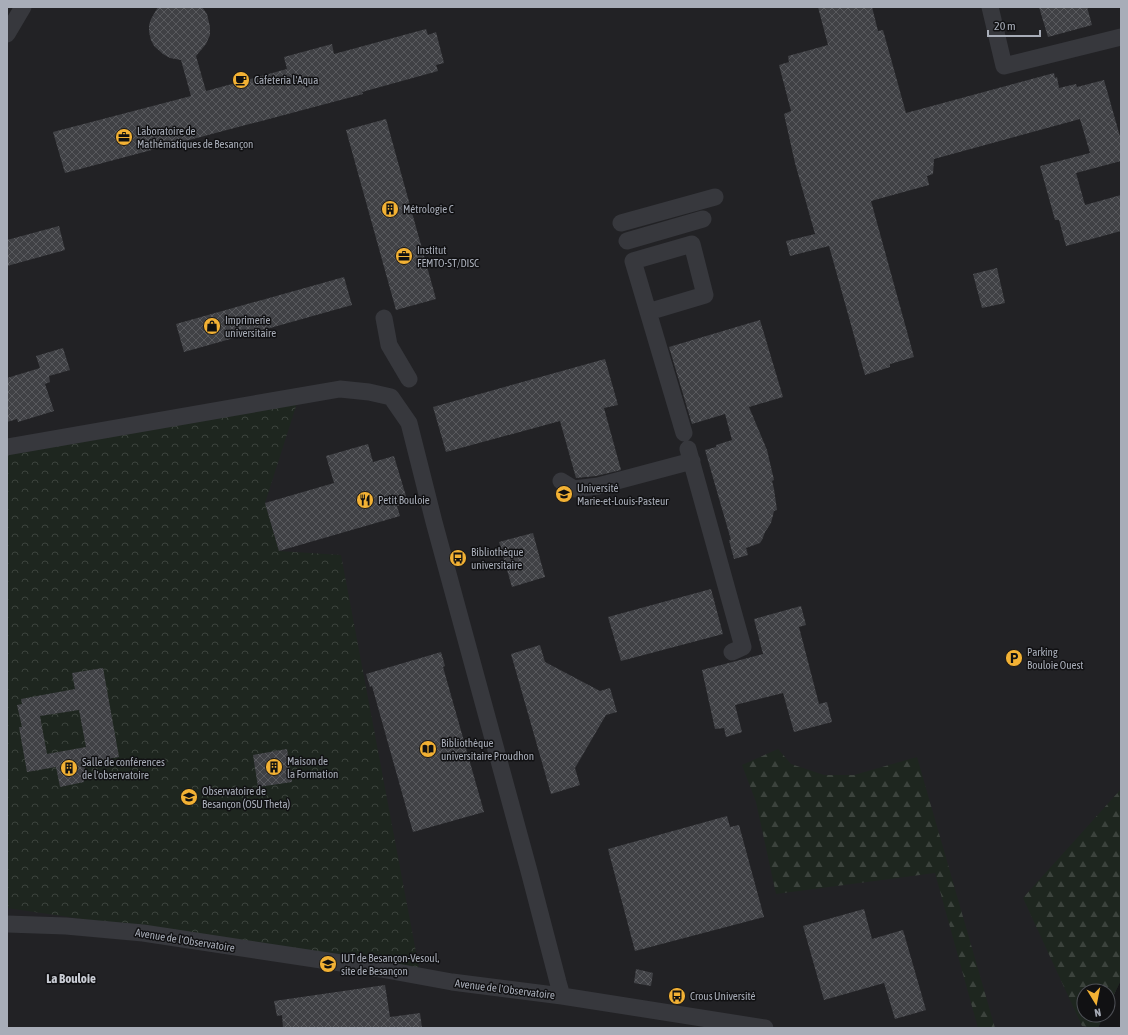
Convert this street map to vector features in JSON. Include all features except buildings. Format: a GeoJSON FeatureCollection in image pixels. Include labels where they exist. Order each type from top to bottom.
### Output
{"type":"FeatureCollection","features":[{"type":"Feature","properties":{"kind":"street"},"geometry":{"type":"LineString","coordinates":[[7,34],[23,7]]}},
{"type":"Feature","properties":{"kind":"street"},"geometry":{"type":"LineString","coordinates":[[990,7],[1004,66],[1121,37]]}},
{"type":"Feature","properties":{"kind":"street"},"geometry":{"type":"LineString","coordinates":[[621,223],[715,197]]}},
{"type":"Feature","properties":{"kind":"street"},"geometry":{"type":"LineString","coordinates":[[627,241],[703,219]]}},
{"type":"Feature","properties":{"kind":"street"},"geometry":{"type":"LineString","coordinates":[[648,312],[705,295],[692,244],[633,261],[648,312],[684,433]]}},
{"type":"Feature","properties":{"kind":"street"},"geometry":{"type":"LineString","coordinates":[[384,318],[389,345],[409,379]]}},
{"type":"Feature","properties":{"kind":"street"},"geometry":{"type":"LineString","coordinates":[[7,447],[340,389],[369,392],[391,397],[409,423],[436,529],[562,996]]}},
{"type":"Feature","properties":{"kind":"street"},"geometry":{"type":"LineString","coordinates":[[561,482],[574,489],[598,486],[690,455],[744,647],[732,652]]}},
{"type":"Feature","properties":{"kind":"street","name":"Avenue de l'Observatoire"},"geometry":{"type":"LineString","coordinates":[[7,924],[66,926],[142,933],[369,967],[452,982],[562,996],[765,1028]]}},
{"type":"Feature","properties":{"kind":"shaded area","name":"Université Marie-et-Louis-Pasteur"},"geometry":{"type":"Polygon","coordinates":[[[7,7],[1121,7],[1121,980],[1116,990],[1116,983],[1076,983],[1076,1023],[1100,1023],[1098,1028],[7,1028],[7,7]]]}},
{"type":"Feature","properties":{"kind":"green space","name":"Observatoire de Besançon (OSU Theta)"},"geometry":{"type":"Polygon","coordinates":[[[299,397],[265,503],[279,551],[341,555],[419,968],[7,908],[7,450],[299,397]]]}},
{"type":"Feature","properties":{"kind":"green space"},"geometry":{"type":"Polygon","coordinates":[[[778,749],[791,764],[824,775],[854,775],[917,757],[995,1028],[978,1028],[935,873],[776,894],[756,802],[742,765],[778,749]]]}},
{"type":"Feature","properties":{"kind":"green space"},"geometry":{"type":"Polygon","coordinates":[[[1121,789],[1121,980],[1116,990],[1116,983],[1076,983],[1076,1013],[1023,898],[1121,789]]]}},
{"type":"Feature","properties":{"kind":"green space"},"geometry":{"type":"Polygon","coordinates":[[[1081,1023],[1100,1023],[1098,1028],[1082,1026],[1081,1023]]]}},
{"type":"Feature","properties":{"kind":"place","name":"Cafeteria l'Aqua"},"geometry":{"type":"Point","coordinates":[241,80]}},
{"type":"Feature","properties":{"kind":"place","name":"Laboratoire de Mathématiques de Besançon"},"geometry":{"type":"Point","coordinates":[124,137]}},
{"type":"Feature","properties":{"kind":"place","name":"Métrologie C"},"geometry":{"type":"Point","coordinates":[390,209]}},
{"type":"Feature","properties":{"kind":"place","name":"Institut FEMTO-ST/DISC"},"geometry":{"type":"Point","coordinates":[404,256]}},
{"type":"Feature","properties":{"kind":"place","name":"Imprimerie universitaire"},"geometry":{"type":"Point","coordinates":[212,326]}},
{"type":"Feature","properties":{"kind":"place","name":"Université Marie-et-Louis-Pasteur"},"geometry":{"type":"Point","coordinates":[564,494]}},
{"type":"Feature","properties":{"kind":"place","name":"Petit Bouloie"},"geometry":{"type":"Point","coordinates":[365,500]}},
{"type":"Feature","properties":{"kind":"place","name":"Bibliothèque universitaire"},"geometry":{"type":"Point","coordinates":[458,558]}},
{"type":"Feature","properties":{"kind":"place","name":"Parking Bouloie Ouest"},"geometry":{"type":"Point","coordinates":[1014,658]}},
{"type":"Feature","properties":{"kind":"place","name":"Bibliothèque universitaire Proudhon"},"geometry":{"type":"Point","coordinates":[428,749]}},
{"type":"Feature","properties":{"kind":"place","name":"Maison de la Formation"},"geometry":{"type":"Point","coordinates":[274,767]}},
{"type":"Feature","properties":{"kind":"place","name":"Salle de conférences de l'observatoire"},"geometry":{"type":"Point","coordinates":[69,768]}},
{"type":"Feature","properties":{"kind":"place","name":"Observatoire de Besançon (OSU Theta)"},"geometry":{"type":"Point","coordinates":[189,797]}},
{"type":"Feature","properties":{"kind":"place","name":"IUT de Besançon-Vesoul, site de Besançon"},"geometry":{"type":"Point","coordinates":[328,964]}},
{"type":"Feature","properties":{"kind":"place","name":"Crous Université"},"geometry":{"type":"Point","coordinates":[677,996]}},
{"type":"Feature","properties":{"kind":"district","name":"La Bouloie"},"geometry":{"type":"Point","coordinates":[71,978]}}]}
